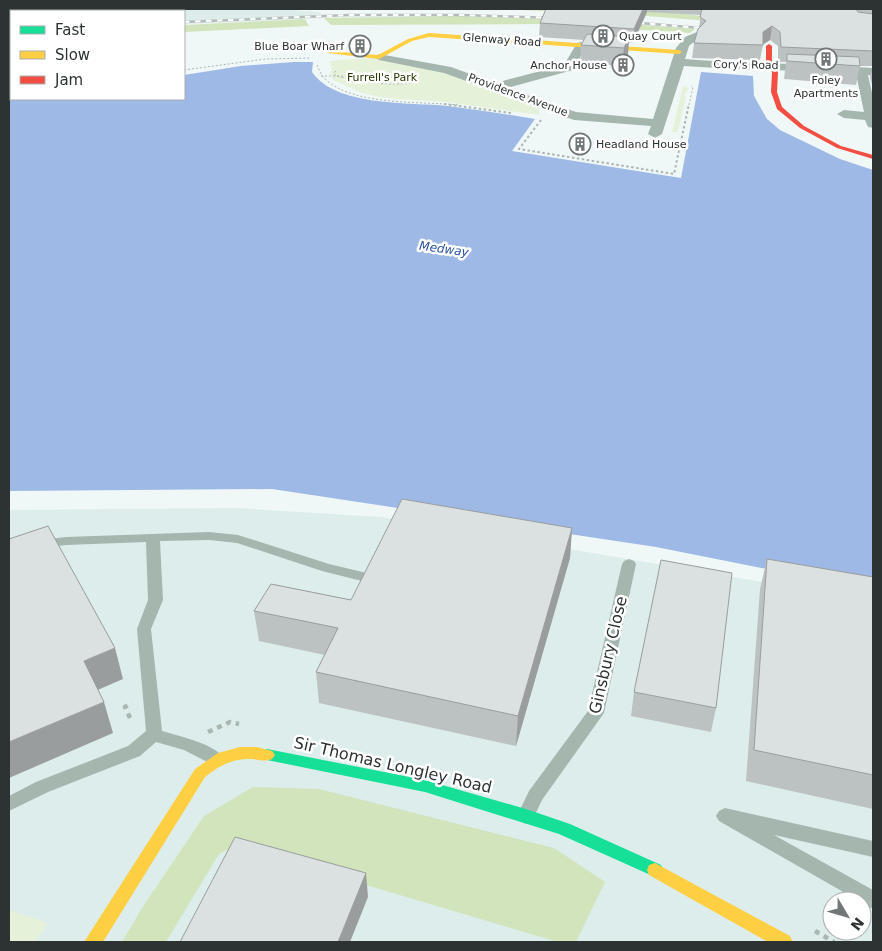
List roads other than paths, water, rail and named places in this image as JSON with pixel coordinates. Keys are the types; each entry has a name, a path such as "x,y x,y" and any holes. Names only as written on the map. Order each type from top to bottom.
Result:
{"street":[{"name":"Glenway Road","path":"379,57 410,40 429,35 581,45 679,57"},
{"path":"679,57 685,41 697,35"},
{"path":"495,87 569,67 581,45"},
{"path":"769,46 769,62 775,72 774,92 779,108 802,127 839,147 873,157"},
{"path":"330,53 379,57"},
{"name":"Providence Avenue","path":"379,57 438,68 574,116 656,129 679,57"},
{"name":"Cory's Road","path":"679,57 733,66 867,71"},
{"path":"844,114 873,120 867,71"},
{"name":"Sir Thomas Longley Road","path":"93,942 204,768 228,755 249,750 425,786 564,829 650,867 784,942"}],"lane":[{"path":"9,548 66,541 209,536 238,539 321,566 370,578"},
{"path":"9,804 42,787 134,751 153,735 155,729 144,629 145,621 156,600 153,537"},
{"name":"Ginsbury Close","path":"526,816 535,796 596,714 629,564"},
{"path":"153,735 189,745 217,760"},
{"path":"873,849 725,816 873,900"}],"water":[{"name":"Medway","path":"313,62 312,72 323,83 338,92 356,97 395,103 448,106 535,119 512,151 681,178 701,72 753,76 754,96 767,119 780,130 840,159 873,170 873,590 656,547 272,489 9,491 9,96 10,100 185,100 185,75 241,66"}],"railway":[{"path":"185,22 349,15 462,15 556,18"},
{"path":"628,22 713,29"}],"place":[{"name":"Quay Court","path":"603,36"},
{"name":"Blue Boar Wharf","path":"360,46"},
{"name":"Foley Apartments","path":"826,59"},
{"name":"Anchor House","path":"623,65"},
{"name":"Headland House","path":"580,144"}],"park label":[{"name":"Furrell's Park","path":"382,77"}]}
